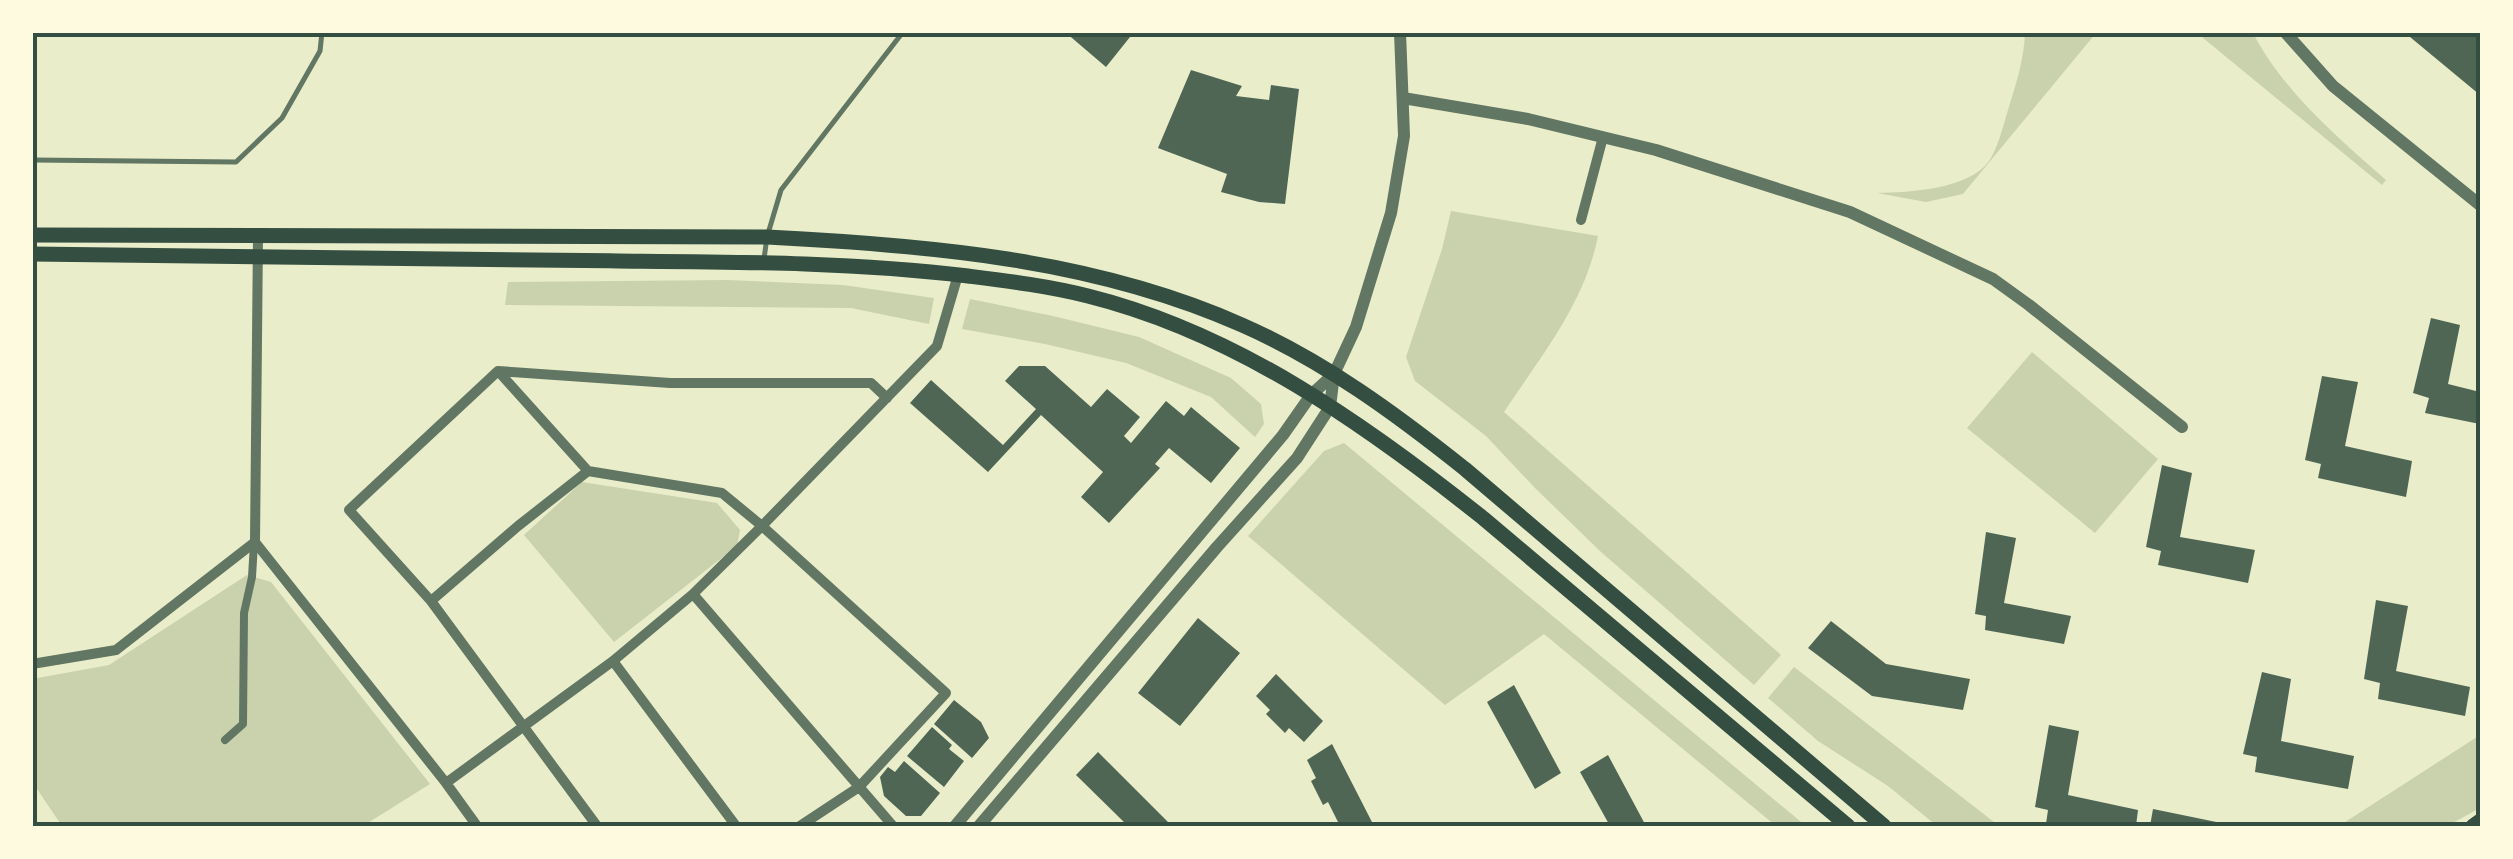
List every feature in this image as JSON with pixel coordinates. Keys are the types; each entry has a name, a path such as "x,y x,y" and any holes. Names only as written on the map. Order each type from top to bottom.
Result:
{"main road":[{"path":"32,235 766,237 909,246 1020,262 1090,276 1198,307 1265,336 1334,374 1404,421 1884,826"},
{"path":"32,254 764,262 958,275 1089,296 1212,341 1265,368 1311,394 1429,475 1848,826"},
{"path":"1801,756 1897,826"},
{"path":"2473,826 2480,821"}],"street":[{"path":"979,826 1296,458 1330,407 1334,374 1356,327 1391,213 1404,136 1400,32"},
{"path":"2285,32 2333,86 2480,204"},
{"path":"1403,98 1528,118 1656,150 1850,212 1993,279 2182,427"},
{"path":"1581,220 1602,137"},
{"path":"225,740 243,724 244,613 254,542 258,236"},
{"path":"446,783 612,661 692,594 762,526 937,346 958,275"},
{"path":"597,826 431,601 349,510 498,372 670,383 871,383 887,398"},
{"path":"498,372 588,471 722,494 946,694 859,787 800,826"},
{"path":"955,826 1272,448 1311,394 1334,374"},
{"path":"431,601 588,471"},
{"path":"32,664 116,650 254,542"},
{"path":"254,542 477,826"},
{"path":"692,594 894,826"},
{"path":"612,661 736,826"}],"lane":[{"path":"32,160 236,162 282,118 320,50 322,32"},
{"path":"764,262 766,237 781,190 904,32"}],"green space":[{"path":"2025,33 2096,33 1963,194 1926,202 1877,193 1953,184 1979,171 1989,161 2017,81"},
{"path":"2197,33 2253,33 2296,94 2386,180 2382,185"},
{"path":"1451,211 1598,236 1592,261 1572,306 1504,412 1781,655 1754,685 1601,552 1486,436 1415,381 1406,357"},
{"path":"727,280 843,285 934,298 929,324 851,308 505,305 508,282"},
{"path":"970,299 1139,337 1231,378 1261,404 1264,424 1255,437 1211,397 1126,363 962,329"},
{"path":"2032,352 2158,459 2095,533 1967,428"},
{"path":"1344,443 1806,826 1776,826 1544,634 1445,705 1248,536 1324,451"},
{"path":"582,482 717,503 740,530 737,546 614,642 524,535"},
{"path":"247,575 271,582 430,784 363,826 62,826 33,783 32,679 109,665"},
{"path":"1794,667 1999,826 1937,826 1888,786 1818,741 1768,698"},
{"path":"2480,735 2480,808 2447,826 2339,826"}],"building":[{"path":"1065,32 1134,32 1106,67"},
{"path":"2404,32 2480,32 2480,95"},
{"path":"1191,70 1242,86 1236,96 1269,100 1271,85 1299,89 1285,204 1221,192 1227,174 1158,148"},
{"path":"2431,318 2460,325 2448,384 2480,392 2480,424 2425,413 2429,398 2413,393"},
{"path":"1019,366 1045,366 1091,407 1107,389 1140,417 1124,436 1131,443 1166,401 1184,416 1191,407 1240,448 1211,483 1169,448 1155,464 1160,468 1109,523 1081,497 1103,472 1041,415 988,472 910,403 931,380 1003,445 1036,409 1005,381"},
{"path":"2322,376 2358,382 2345,446 2412,461 2406,497 2318,478 2321,464 2305,460"},
{"path":"2162,465 2192,473 2180,537 2255,550 2248,583 2158,565 2161,551 2146,547"},
{"path":"1986,532 2016,538 2004,603 2071,616 2064,644 1985,630 1986,616 1975,614"},
{"path":"2376,600 2408,606 2396,671 2470,687 2465,716 2378,699 2380,683 2364,679"},
{"path":"1198,618 1240,653 1180,726 1138,693"},
{"path":"1831,621 1886,664 1970,679 1963,710 1872,696 1808,648"},
{"path":"2262,672 2291,679 2281,741 2354,756 2348,789 2255,772 2257,757 2243,754"},
{"path":"1276,674 1323,721 1304,742 1289,728 1285,733 1266,714 1270,710 1256,696"},
{"path":"1514,685 1561,773 1535,789 1487,702"},
{"path":"954,700 981,722 989,738 972,758 934,724"},
{"path":"2049,725 2079,731 2068,795 2138,810 2136,826 2046,824 2048,810 2035,807"},
{"path":"932,727 964,761 944,787 907,756"},
{"path":"1332,744 1374,826 1340,826 1328,802 1323,805 1311,781 1316,778 1307,760"},
{"path":"1098,752 1168,826 1128,826 1076,775"},
{"path":"1608,755 1646,826 1610,826 1580,772"},
{"path":"904,761 940,793 921,816 906,816 884,796 880,777 888,767 895,772"},
{"path":"2153,809 2231,825 2231,826 2150,826"}]}
